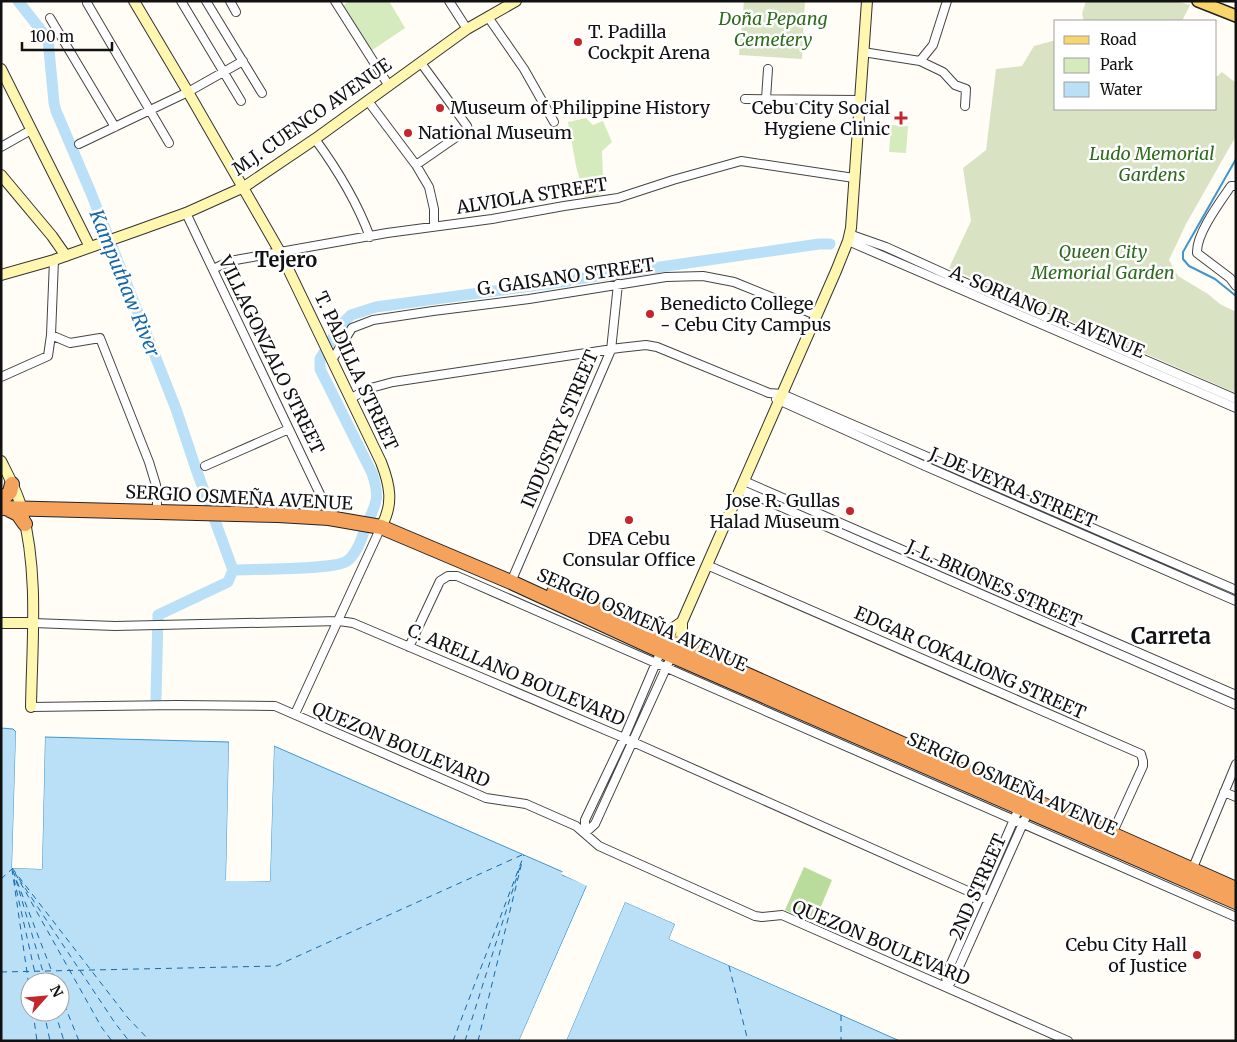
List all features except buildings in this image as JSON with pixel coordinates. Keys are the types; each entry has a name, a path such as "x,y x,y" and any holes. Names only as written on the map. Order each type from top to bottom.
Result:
{"highway":[{"path":"12,484 3,504 18,514 25,512"},
{"name":"SERGIO OSMEÑA AVENUE","path":"3,504 25,512 206,509"},
{"name":"SERGIO OSMEÑA AVENUE","path":"25,512 157,504 374,522"},
{"name":"SERGIO OSMEÑA AVENUE","path":"222,510 328,511 374,522 513,578 669,647 1112,834 1187,881 1236,889"},
{"name":"SERGIO OSMEÑA AVENUE","path":"669,647 1021,815 1236,902"}],"main road":[{"name":"T. PADILLA STREET","path":"134,1 244,187 280,252 381,462 388,482 390,500 374,522"},
{"name":"M.J. CUENCO AVENUE","path":"1,275 66,256 186,213 244,187 316,139 467,29 516,1"},
{"path":"669,647 682,632 682,622 836,271 848,237 867,1"},
{"path":"1198,1 1236,16"},
{"path":"1,69 90,247"},
{"path":"1,175 52,236 66,256"},
{"path":"1,461 25,512 32,571 31,707"},
{"name":"C. ARELLANO BOULEVARD","path":"1,623 33,623"}],"street":[{"path":"181,1 241,101"},
{"path":"206,1 262,93"},
{"path":"230,1 236,12"},
{"path":"335,1 389,86"},
{"path":"449,1 467,29"},
{"path":"920,61 933,46 947,1"},
{"path":"87,3 169,143"},
{"path":"488,17 524,69 554,122"},
{"path":"50,18 115,127"},
{"path":"863,52 920,61 943,72 955,85 966,89 965,106"},
{"path":"79,144 188,92 242,61"},
{"path":"416,166 468,129 421,63"},
{"path":"766,99 768,69"},
{"path":"745,99 859,100"},
{"path":"368,101 416,166 432,195 434,226"},
{"path":"1,147 32,130"},
{"path":"316,139 340,176 365,223 370,237"},
{"name":"ALVIOLA STREET","path":"213,269 236,260 280,252 618,198 741,161 854,178"},
{"path":"1236,186 1231,186 1209,218 1197,248 1197,253 1230,278 1236,286"},
{"name":"VILLAGONZALO STREET","path":"186,213 328,511"},
{"name":"A. SORIANO JR. AVENUE","path":"848,237 886,247 1236,399"},
{"name":"A. SORIANO JR. AVENUE","path":"848,237 1236,408"},
{"path":"1,377 48,356 51,335 54,260"},
{"name":"G. GAISANO STREET","path":"330,357 352,328 374,320 433,310 529,299 666,277 703,276 734,282 816,315"},
{"name":"INDUSTRY STREET","path":"513,578 611,350 618,284"},
{"path":"51,335 70,343 100,338 149,462 156,485 157,504"},
{"path":"350,398 367,389 393,382 642,345 657,347 770,392 780,398"},
{"name":"J. DE VEYRA STREET","path":"780,398 929,458 1236,590"},
{"name":"J. DE VEYRA STREET","path":"780,398 925,466 1236,601"},
{"path":"205,466 289,429"},
{"path":"925,466 929,458"},
{"name":"J. L. BRIONES STREET","path":"742,485 868,534 1236,695"},
{"name":"J. L. BRIONES STREET","path":"742,485 864,543 1236,706"},
{"path":"295,714 339,621 374,522"},
{"path":"864,543 868,534"},
{"name":"EDGAR COKALIONG STREET","path":"707,565 1141,754 1143,766 1112,834"},
{"path":"942,577 946,568"},
{"path":"409,647 440,581 452,576 534,609 666,669 1021,815"},
{"name":"C. ARELLANO BOULEVARD","path":"33,623 115,626 339,621 353,623 624,738 988,900"},
{"path":"585,833 585,820 624,738 655,664 669,647"},
{"path":"585,833 595,824 666,669 669,647"},
{"path":"1142,665 1146,656"},
{"name":"QUEZON BOULEVARD","path":"31,707 270,706 295,714 486,798 526,804 576,826 599,846 755,916 782,916 1068,1041"},
{"path":"1236,764 1187,881 1236,917"},
{"path":"1225,789 1236,790"},
{"path":"1225,789 1236,797"},
{"name":"2ND STREET","path":"947,987 946,975 979,896 1021,815"},
{"name":"2ND STREET","path":"947,987 954,978 988,900 1021,815"}],"green space":[{"path":"349,1 389,1 405,28 371,51 343,6"},
{"name":"Doña Pepang Cemetery","path":"744,1 805,1 802,59 739,55"},
{"path":"1086,1 1176,1 1190,5 1182,20 1084,20 1082,14"},
{"path":"1054,41 1054,110 1217,110 1217,76 1222,72 1236,83 1236,136 1186,224 1169,260 1178,276 1208,294 1220,304 1236,312 1236,393 949,268 971,221 963,168 986,150 996,69 1022,66 1034,46"},
{"path":"586,118 593,125 603,121 612,142 602,151 603,177 598,178 599,197 585,199 576,166 568,122"},
{"path":"891,125 908,126 906,153 889,152"},
{"path":"804,867 832,880 814,923 785,910"}],"water":[{"path":"1,728 13,729 16,732 12,868 42,869 45,737 229,742 226,880 270,881 274,746 563,872 562,875 587,885 519,1041 1,1041"},
{"path":"625,902 675,924 669,939 900,1041 566,1041"}],"pier":[{"path":"16,732 18,733 15,866 39,866 42,737 45,735 42,869 12,868"},
{"path":"229,742 232,742 228,878 268,879 272,746 274,746 270,881 226,881"},
{"path":"564,869 565,873 588,883 589,886 522,1041 519,1041 587,886 561,874"},
{"path":"625,900 677,922 672,938 901,1038 902,1041 669,939 675,924 625,902 566,1041 564,1041"}],"waterway":[{"name":"Kamputhaw River","path":"18,1 48,39 56,111 91,193 176,409 233,570"},
{"path":"1236,159 1183,252 1183,259 1189,266 1215,279 1236,296"},
{"path":"577,279 819,244 830,244"},
{"path":"233,570 311,568 339,564 351,558 359,544 375,505 376,488 372,473 320,369 320,359 340,326 351,315 376,307 568,281"},
{"path":"156,698 158,615 228,582 233,570"}],"ferry route":[{"path":"1,972 276,966 524,854"},
{"path":"453,1041 524,855"},
{"path":"478,1041 522,862"},
{"path":"465,1041 520,867"},
{"path":"12,868 128,1018 150,1041"},
{"path":"12,869 27,972"},
{"path":"1,879 12,869"},
{"path":"13,871 52,972"},
{"path":"15,873 102,1028 112,1041"},
{"path":"14,879 35,972"},
{"path":"19,879 129,1041"},
{"path":"16,880 43,972"},
{"path":"729,966 748,1041"},
{"path":"841,1015 841,1041"},
{"path":"70,1019 79,1041"},
{"path":"34,1022 37,1041"},
{"path":"46,1022 50,1041"},
{"path":"58,1022 64,1041"}],"place":[{"name":"T. Padilla Cockpit Arena","path":"578,42"},
{"name":"Museum of Philippine History","path":"440,108"},
{"name":"Cebu City Social Hygiene Clinic","path":"901,118"},
{"name":"National Museum","path":"408,133"},
{"name":"Benedicto College - Cebu City Campus","path":"650,314"},
{"name":"Jose R. Gullas Halad Museum","path":"850,511"},
{"name":"DFA Cebu Consular Office","path":"629,520"},
{"name":"Cebu City Hall of Justice","path":"1197,955"}],"district":[{"name":"Tejero","path":"286,260"},
{"name":"Carreta","path":"1171,636"}],"park label":[{"name":"Ludo Memorial Gardens","path":"1152,164"},
{"name":"Queen City Memorial Garden","path":"1103,262"}]}
